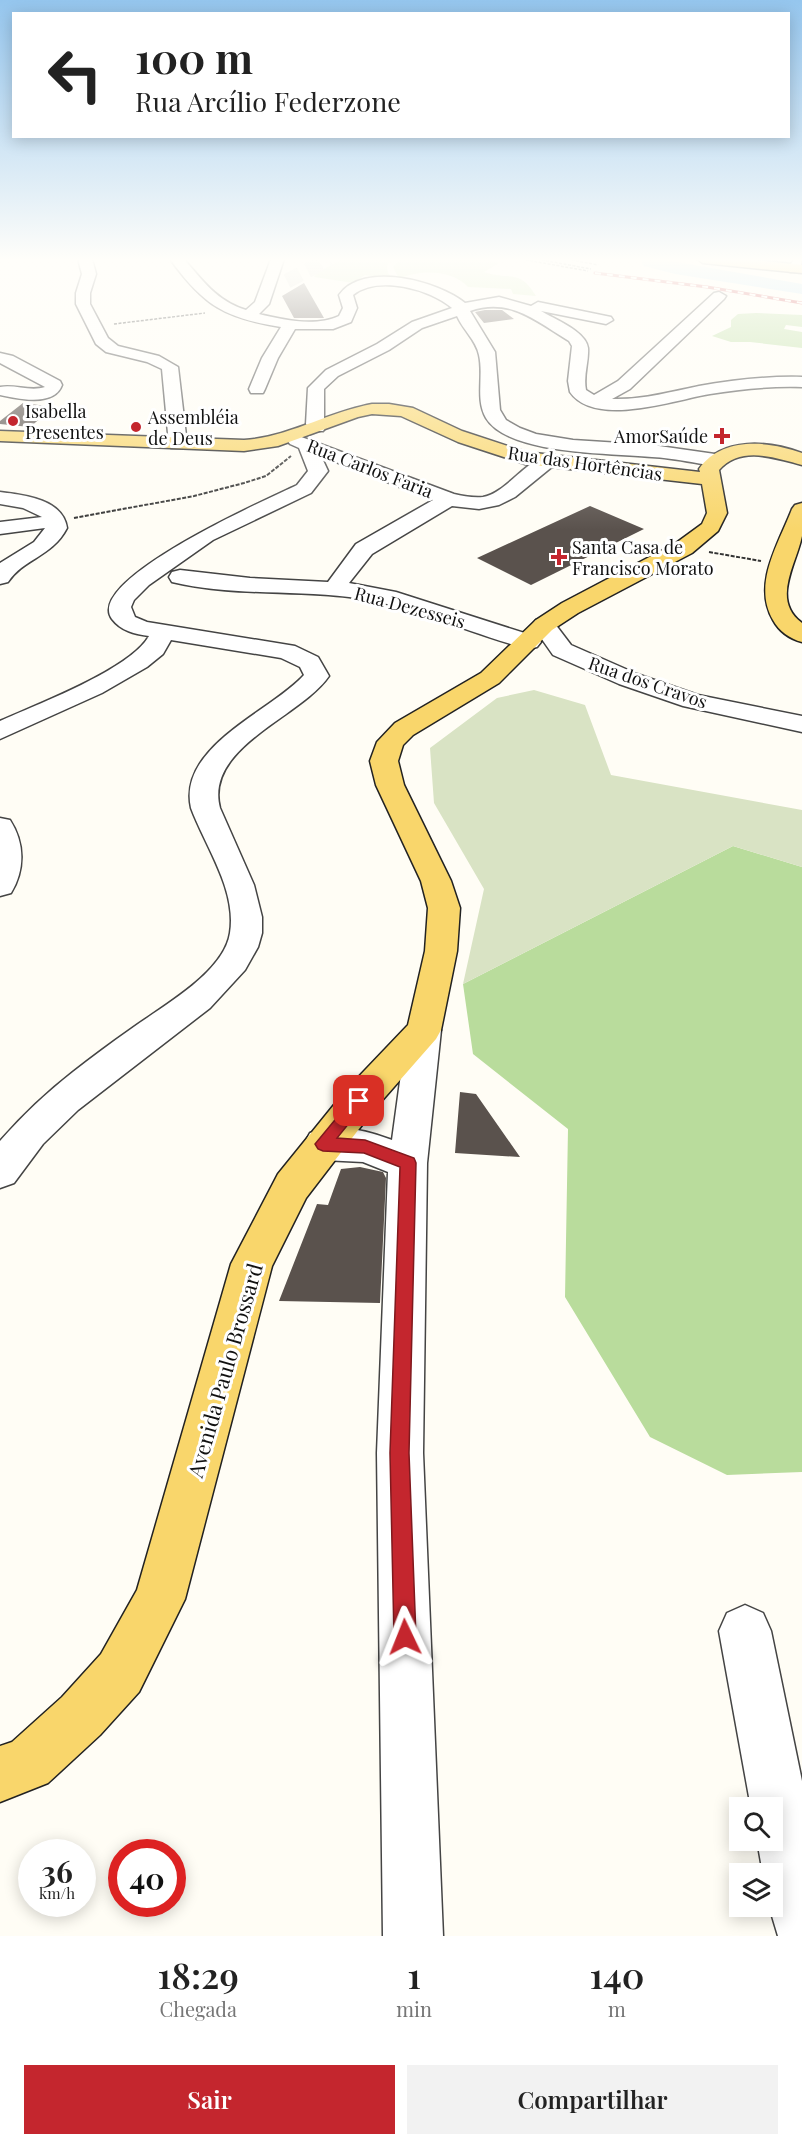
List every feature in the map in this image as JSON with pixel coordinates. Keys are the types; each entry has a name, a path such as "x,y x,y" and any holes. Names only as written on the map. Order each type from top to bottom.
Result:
{"main road":[{"name":"Rua das Hortências","path":"0,436 226,447 256,445 305,436 369,410 396,410 411,413 498,452 546,462 713,470"},
{"path":"537,633 566,610 684,548 711,527 717,513 713,470 735,452 753,450 778,452 802,459"},
{"path":"802,509 780,564 775,593 777,607 783,620 802,635"},
{"name":"Avenida Paulo Brossard","path":"0,1774 29,1764 81,1716 120,1673 160,1599 252,1264 292,1186 323,1144 424,1030 441,951 444,908 436,880 390,785 384,761 390,742 404,729 490,678 537,633"}],"street":[{"path":"113,349 153,359 170,368 178,444"},
{"path":"257,389 274,349"},
{"path":"0,1171 12,1153 47,1115 190,1004 222,975 242,948 248,924 242,897 204,800 206,783 222,754 249,726 308,688 317,676 315,667 304,657 286,651 198,635 163,632 135,625 121,615 120,607 124,598 160,574 206,536 304,489 318,471 305,436 315,424 316,388 332,373 378,349"},
{"path":"486,349 488,355 489,400 501,424 526,435 563,445 669,452 713,470"},
{"path":"580,349 576,381 578,392 594,402 644,402 764,382 802,382"},
{"path":"594,402 624,386 663,349"},
{"path":"0,358 7,359 54,385 52,390 44,394 29,395 6,391"},
{"path":"708,390 781,366"},
{"name":"Rua Carlos Faria","path":"305,436 449,499 481,504 500,499 546,462"},
{"path":"0,498 34,505 46,510 55,521 56,529 50,540 4,570 0,577"},
{"path":"334,590 364,549 449,499"},
{"path":"0,528 55,521"},
{"name":"Rua Dezesseis","path":"160,574 250,585 350,590 537,633"},
{"path":"0,731 93,688 138,662 154,649 163,632"},
{"name":"Rua dos Cravos","path":"537,633 562,650 628,679 692,701 802,724"},
{"path":"0,826 7,843 7,870 0,886"},
{"path":"413,1936 400,1453 408,1163 424,1030"},
{"path":"323,1144 365,1146 408,1163"},
{"path":"745,1631 802,1923"}],"path":[{"path":"55,521 194,496 266,476 305,436"},
{"path":"684,548 780,564"}],"green space":[{"path":"534,690 585,705 611,775 802,810 802,867 733,846 463,984 484,889 434,803 430,748 497,698"},
{"path":"733,846 802,867 802,1472 727,1475 650,1437 565,1297 568,1129 473,1054 463,984"}],"building":[{"path":"23,403 54,407 30,427 0,424 0,421"},
{"path":"590,506 644,529 531,585 477,558"},
{"path":"460,1092 476,1094 520,1157 455,1153"},
{"path":"360,1167 383,1172 386,1178 380,1303 279,1301 317,1204 328,1205 341,1169"}],"place":[{"name":"Isabella Presentes","path":"13,421"},
{"name":"Assembléia de Deus","path":"136,427"},
{"name":"AmorSaúde","path":"722,436"},
{"name":"Santa Casa de Francisco Morato","path":"559,557"}],"route":[{"path":"359,1101 323,1144 365,1146 408,1163 400,1453 405,1637"}]}
